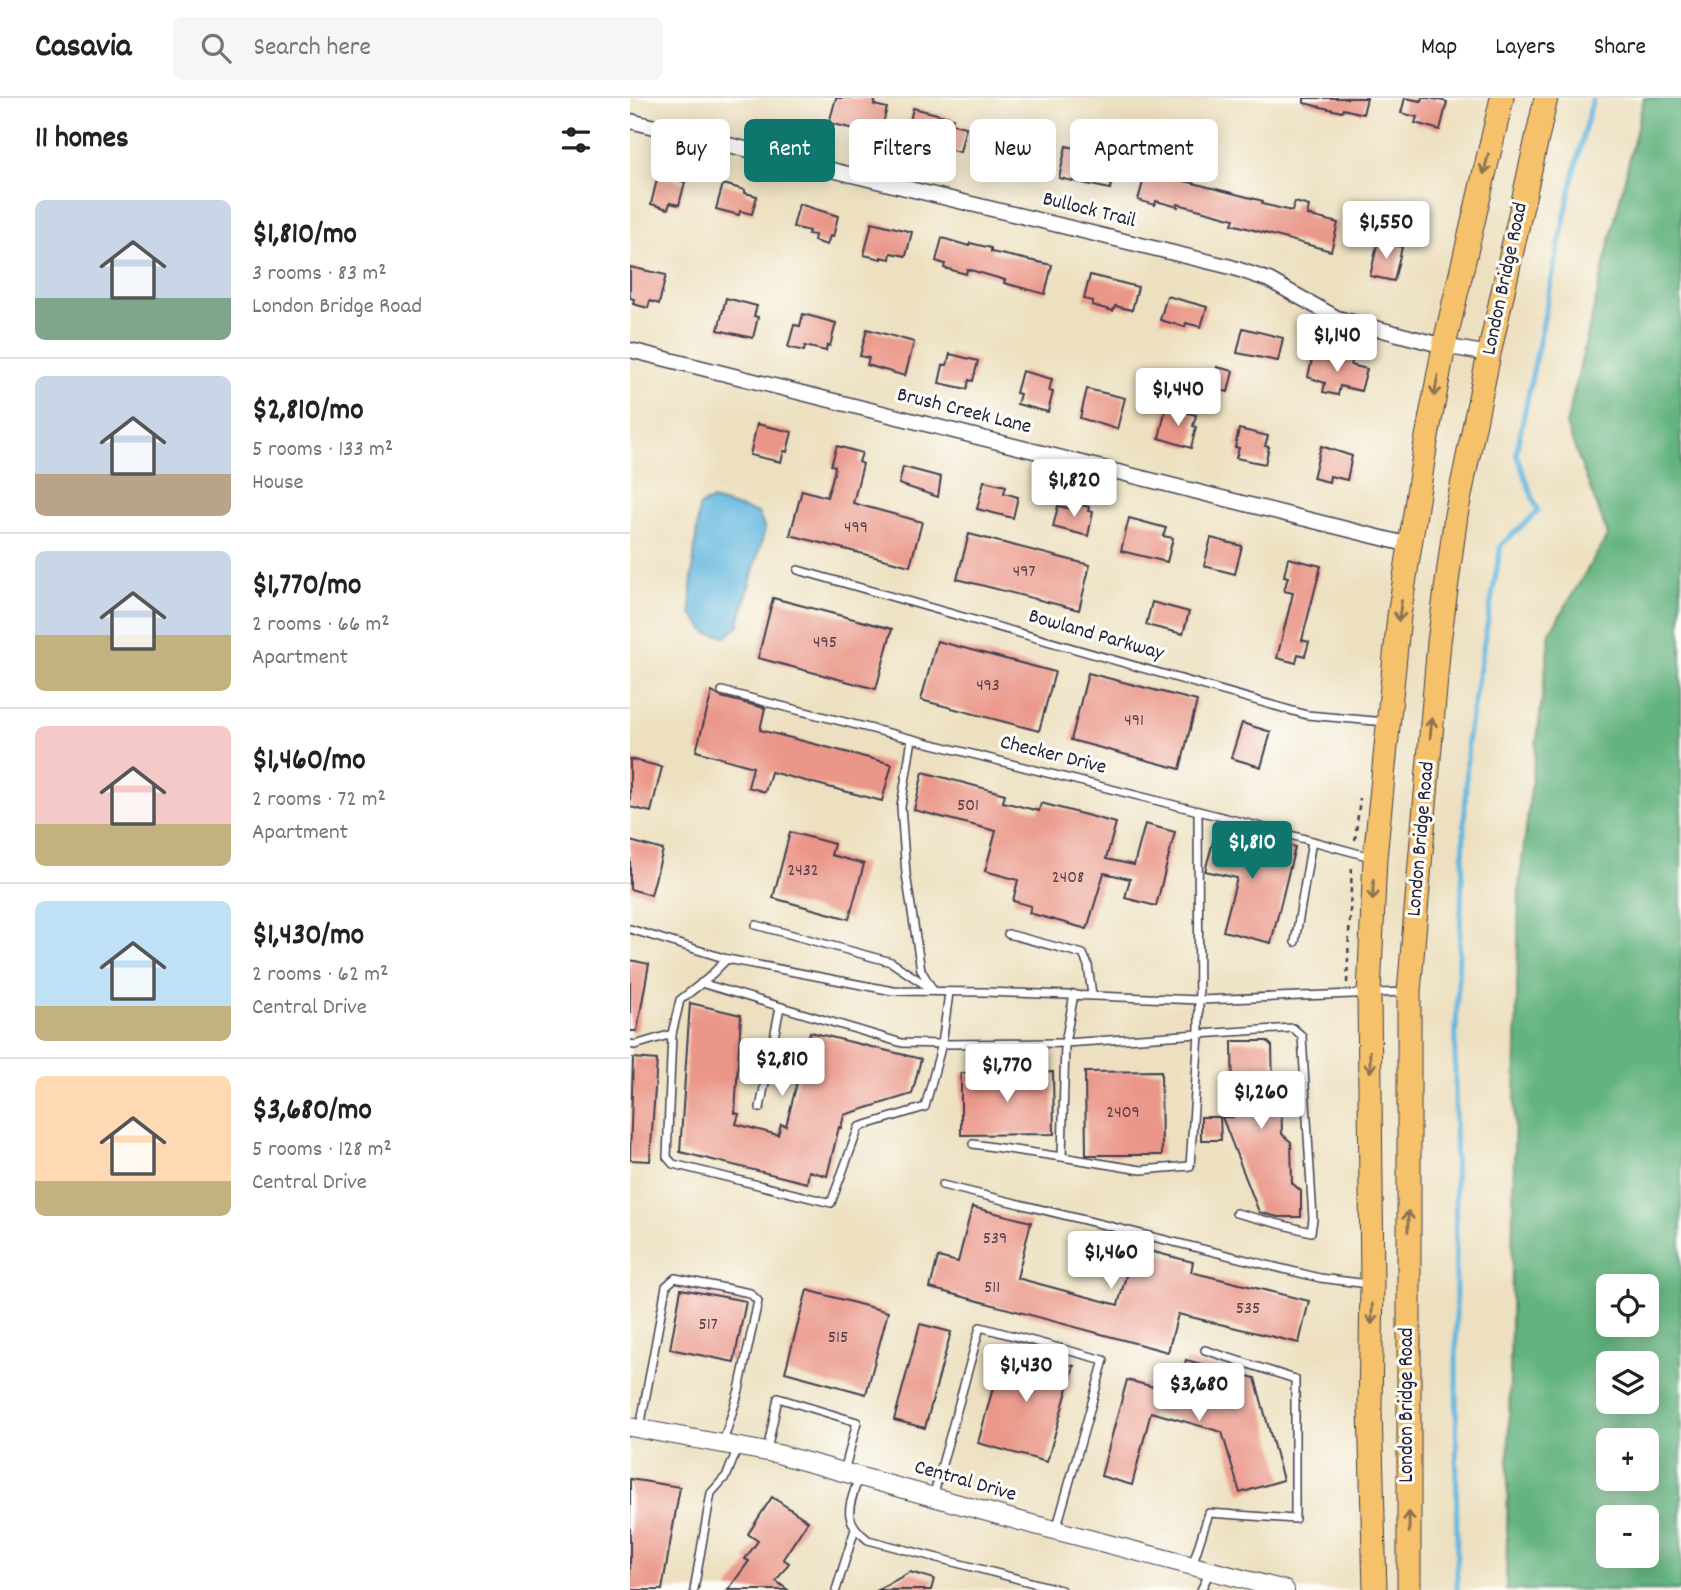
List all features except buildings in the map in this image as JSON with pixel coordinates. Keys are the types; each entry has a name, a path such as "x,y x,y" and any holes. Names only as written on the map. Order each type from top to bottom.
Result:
{"main road":[{"name":"London Bridge Road","path":"1375,1590 1370,1408 1372,1284 1369,994 1375,858 1387,722 1410,545 1444,346 1502,98"},
{"name":"London Bridge Road","path":"1409,1590 1409,992 1439,642 1456,515 1546,98"}],"street":[{"name":"Bullock Trail","path":"630,121 1231,267 1269,280 1337,317 1444,346 1489,354"},
{"name":"Brush Creek Lane","path":"630,350 1410,545"},
{"name":"Central Drive","path":"635,1428 767,1452 1265,1588 1285,1590"}],"lane":[{"name":"Bowland Parkway","path":"798,570 1307,715 1387,722"},
{"name":"Checker Drive","path":"722,691 1375,858"},
{"path":"912,739 901,807 906,874 921,970 933,990"},
{"path":"972,1144 1141,1170 1190,1166 1200,1000 1198,811"},
{"path":"1295,942 1312,841"},
{"path":"757,925 891,962 933,990"},
{"path":"630,929 727,959 893,991 1074,994 1200,1000 1409,992"},
{"path":"1008,934 1083,954 1088,965 1092,995"},
{"path":"727,959 680,1000 672,1034 667,1157 673,1164 831,1203 859,1127 925,1107 943,1044 949,993"},
{"path":"701,983 902,1043 1065,1043 1293,1028 1302,1036 1313,1219 1311,1232 1236,1213"},
{"path":"1062,1157 1065,1043 1074,994"},
{"path":"760,1108 780,1007"},
{"path":"630,1044 635,1045 672,1034"},
{"path":"942,1185 1320,1278 1372,1284"},
{"path":"635,1428 666,1286 675,1278 750,1293 758,1301 738,1390 727,1475 711,1493 694,1590"},
{"path":"933,1497 980,1327 1104,1360 1056,1531"},
{"path":"1201,1590 1201,1569 1209,1513 1295,1519 1295,1379 1205,1350"},
{"path":"767,1452 778,1398 857,1422 849,1512 855,1530 868,1540 1061,1590"},
{"path":"836,1590 855,1530"}],"green space":[{"path":"1644,98 1681,98 1681,1590 1506,1590 1519,887 1550,632 1608,535 1566,425"}],"water":[{"path":"712,500 758,513 765,529 738,626 727,636 707,633 691,613 699,508"}],"waterway":[{"path":"1457,1590 1455,1054 1468,735 1501,545 1538,511 1516,454 1573,177 1593,98"}]}
